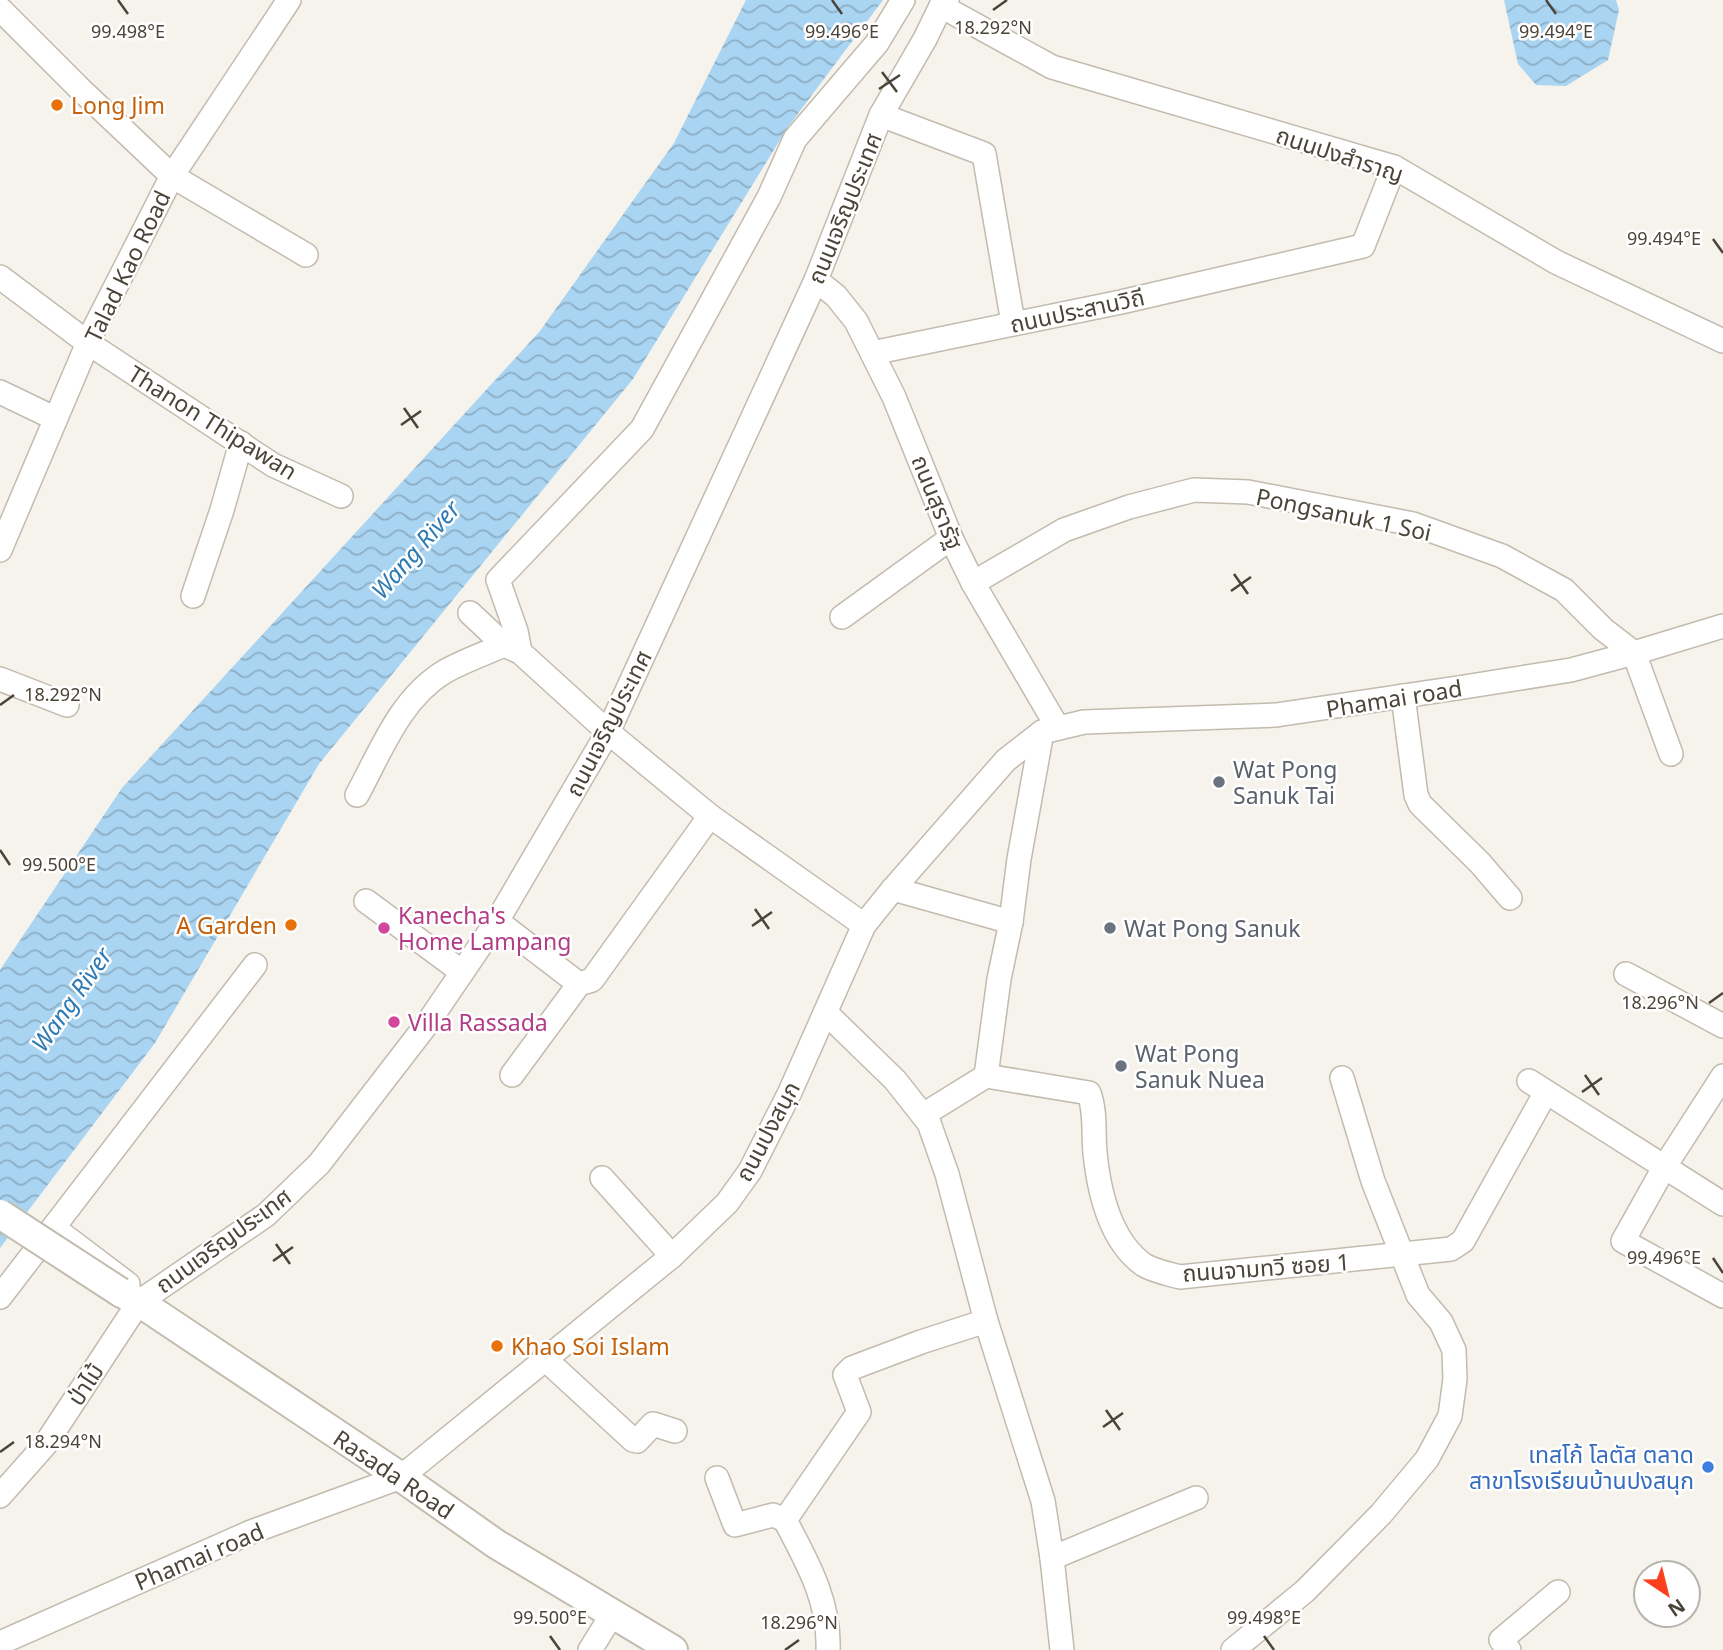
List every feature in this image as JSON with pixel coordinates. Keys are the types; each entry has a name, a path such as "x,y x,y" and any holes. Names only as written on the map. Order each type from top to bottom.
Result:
{"street":[{"name":"Talad Kao Road","path":"0,550 88,343 172,176 289,0"},
{"path":"512,648 516,631 498,580 642,429 769,197 795,139 877,43 903,0"},
{"name":"ถนนเจริญประเทศ","path":"129,1297 155,1289 266,1215 296,1188 319,1164 428,1024 497,921 608,733 816,280 881,116 944,3"},
{"name":"ถนนปงสำราญ","path":"944,3 1052,66 1394,167 1556,262 1723,341"},
{"path":"0,9 172,176 306,255"},
{"path":"881,116 984,154 1013,323"},
{"name":"ถนนประสานวิถี","path":"872,353 1121,302 1363,246 1394,167"},
{"name":"Thanon Thipawan","path":"0,277 88,343 274,465 341,496"},
{"name":"ถนนสุรารัฐ","path":"816,280 836,296 856,321 905,423 972,583 1050,730"},
{"path":"0,392 54,418"},
{"path":"193,596 241,443"},
{"name":"Pongsanuk 1 Soi","path":"972,583 1064,530 1129,507 1194,490 1248,492 1413,524 1502,556 1564,590 1603,629 1634,653"},
{"path":"842,617 951,538"},
{"path":"470,613 608,733 709,816 864,925"},
{"name":"Phamai road","path":"1050,730 1084,722 1276,715 1403,696 1571,670 1723,626"},
{"path":"357,795 402,712 421,690 443,673 512,648"},
{"path":"1634,653 1671,754"},
{"path":"0,679 67,705"},
{"path":"1403,696 1416,795 1426,810 1480,863 1510,898"},
{"path":"923,1115 986,1076 1019,859 1050,730"},
{"name":"ถนนปงสนุก","path":"401,1477 672,1256 727,1203 750,1171 826,1013 864,925 1006,760 1050,730"},
{"path":"512,1075 579,984 592,980 709,816"},
{"path":"893,889 1011,922"},
{"path":"366,901 462,972"},
{"path":"497,921 579,984"},
{"path":"0,1297 255,965"},
{"path":"1626,974 1723,1026"},
{"path":"826,1013 895,1080 929,1123 947,1174 986,1321 1043,1501 1062,1650"},
{"name":"ถนนจามทวี ซอย 1","path":"986,1076 1089,1093 1093,1104 1095,1154 1106,1209 1124,1246 1145,1265 1180,1277 1451,1249 1463,1241 1537,1086 1665,1166"},
{"path":"1723,1076 1665,1166 1623,1241 1723,1296"},
{"path":"1233,1650 1305,1591 1381,1514 1427,1459 1450,1416 1455,1379 1454,1350 1441,1322 1418,1294 1402,1256 1373,1181 1342,1078"},
{"path":"1665,1166 1723,1204"},
{"path":"603,1178 672,1256"},
{"name":"Rasada Road","path":"0,1214 401,1477 496,1544 673,1650"},
{"path":"54,1228 127,1282 129,1297"},
{"name":"ป่าไม้","path":"0,1496 45,1445 129,1297"},
{"path":"785,1520 859,1412 845,1376 852,1368 986,1321"},
{"path":"544,1359 633,1440 637,1441 653,1424 675,1431"},
{"name":"Phamai road","path":"0,1643 251,1532 401,1477"},
{"path":"717,1478 735,1525 773,1515 785,1520 814,1574 828,1631 828,1650"},
{"path":"1052,1558 1196,1497"},
{"path":"1509,1650 1502,1640 1558,1592"},
{"path":"590,1650 613,1613"}],"water":[{"name":"Wang River","path":"746,0 883,0 788,127 633,379 319,764 155,1043 0,1248 0,970 122,788 540,331 674,143"},
{"path":"1504,0 1616,0 1619,10 1608,60 1566,86 1536,85 1518,64"}],"place":[{"name":"Long Jim","path":"57,105"},
{"name":"Wat Pong Sanuk Tai","path":"1219,782"},
{"name":"A Garden","path":"291,925"},
{"name":"Kanecha's Home Lampang","path":"384,928"},
{"name":"Wat Pong Sanuk","path":"1110,928"},
{"name":"Villa Rassada","path":"394,1022"},
{"name":"Wat Pong Sanuk Nuea","path":"1121,1066"},
{"name":"Khao Soi Islam","path":"497,1346"},
{"name":"เทสโก้ โลตัส ตลาด สาขาโรงเรียนบ้านปงสนุก","path":"1708,1467"}]}
